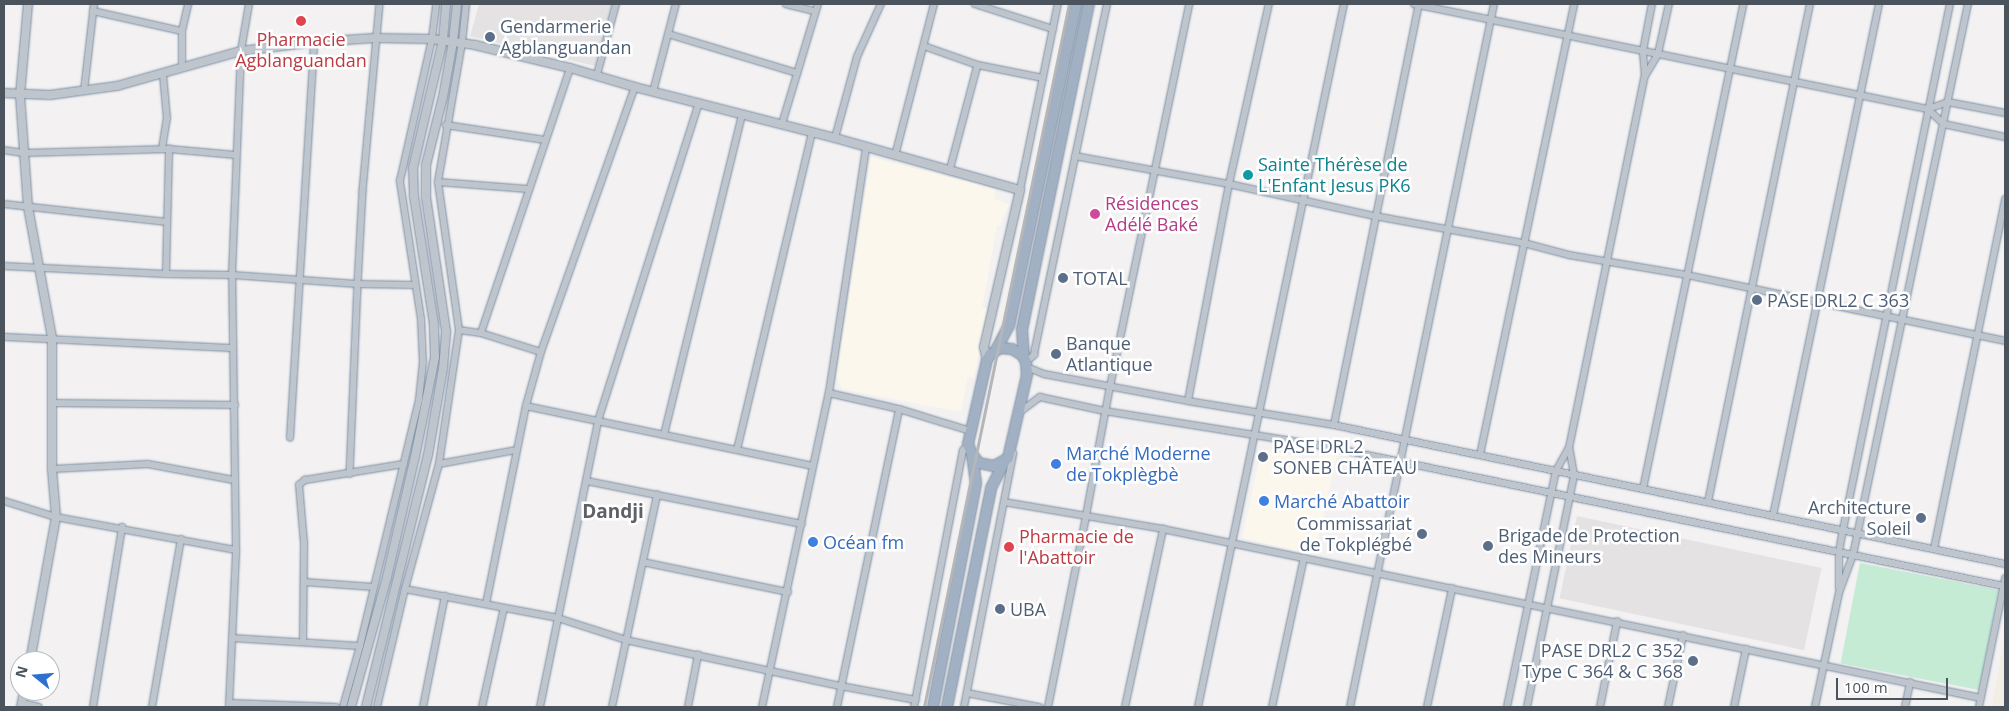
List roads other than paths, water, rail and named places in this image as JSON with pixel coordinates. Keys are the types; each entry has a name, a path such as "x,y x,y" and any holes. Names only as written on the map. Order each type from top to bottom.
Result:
{"highway":[{"path":"932,707 976,483 970,449 971,432 986,360 996,350 1009,326 1076,4"},
{"path":"947,707 991,488 1004,462 1008,458 1020,412 1026,362 1022,330 1089,4"},
{"path":"996,350 1012,349 1026,362"},
{"path":"970,449 979,462 985,465 994,466 1004,462"}],"street":[{"path":"28,4 20,95 23,153 28,207 52,338 54,403 52,469 56,517 32,651"},
{"path":"84,92 94,4"},
{"path":"182,68 182,31 188,4"},
{"path":"249,4 241,51 232,275 236,550 230,705 336,707"},
{"path":"350,474 363,192 375,38 380,4"},
{"path":"343,707 360,646 419,400 423,363 421,319 400,181 432,39 436,4"},
{"path":"351,707 389,568 416,457 435,356 434,324 414,196 413,168 443,40 446,4"},
{"path":"366,707 428,455 443,368 446,331 426,197 426,165 443,97 453,42 457,4"},
{"path":"377,707 404,589 439,464 459,330 438,182 446,125 462,43 466,4"},
{"path":"598,75 616,4"},
{"path":"653,92 676,4"},
{"path":"786,4 816,11"},
{"path":"782,124 818,4"},
{"path":"836,138 857,57 881,4"},
{"path":"895,156 934,4"},
{"path":"975,4 1053,29"},
{"path":"986,360 984,347 1020,190 1058,4"},
{"path":"1107,4 1034,355 1026,362 1035,371 1188,402 1334,425 2005,564"},
{"path":"1048,707 1110,386 1189,4"},
{"path":"1188,402 1229,184 1269,4"},
{"path":"1198,707 1344,4"},
{"path":"1334,425 1417,4 1928,109 1948,102 2005,113"},
{"path":"1350,707 1494,4"},
{"path":"1480,455 1574,4"},
{"path":"1507,707 1556,471 1569,448 1645,76 1643,50 1652,4"},
{"path":"1645,76 1658,54 1669,4"},
{"path":"1643,489 1742,4"},
{"path":"1708,502 1810,4"},
{"path":"1773,516 1879,4"},
{"path":"1839,594 1839,552 1843,530 1950,4"},
{"path":"1816,707 1839,594 1854,555 1901,320 1968,4"},
{"path":"93,11 182,31"},
{"path":"668,34 797,73"},
{"path":"4,93 50,95 84,92 163,74 241,51 314,42 375,38 443,40 598,75 653,92 836,138 1020,190"},
{"path":"290,438 314,42"},
{"path":"924,46 978,64 1043,78"},
{"path":"950,171 978,64"},
{"path":"481,334 570,68"},
{"path":"163,74 167,118 166,274"},
{"path":"486,604 526,406 541,352 635,87"},
{"path":"540,707 598,421 699,103"},
{"path":"1928,109 1944,124 2005,137"},
{"path":"664,435 742,114"},
{"path":"446,125 545,140"},
{"path":"737,450 812,132"},
{"path":"762,707 829,393 866,148"},
{"path":"4,150 23,153 166,149 236,155"},
{"path":"1075,156 1229,184 1375,216 1524,243 1569,255 1687,275 2005,341"},
{"path":"438,182 528,189"},
{"path":"1934,549 2005,199"},
{"path":"4,204 167,222"},
{"path":"4,266 166,274 232,275 358,284 415,285"},
{"path":"459,330 481,334 541,352"},
{"path":"4,336 233,348"},
{"path":"829,393 899,409 971,432"},
{"path":"1020,412 1040,397 1105,411 1400,462 2004,586"},
{"path":"54,403 235,405"},
{"path":"526,406 813,466"},
{"path":"837,707 899,409"},
{"path":"964,707 1011,470 1012,447"},
{"path":"1527,707 1574,475 1569,448"},
{"path":"914,707 963,451 970,449"},
{"path":"439,464 517,450"},
{"path":"52,469 148,464 234,480"},
{"path":"303,642 304,582 299,485 305,480 404,464"},
{"path":"587,481 802,524"},
{"path":"612,707 657,495"},
{"path":"4,501 56,517 122,527 236,550"},
{"path":"1004,502 1233,543 1981,698"},
{"path":"93,707 122,527"},
{"path":"1125,707 1162,529"},
{"path":"152,707 180,539"},
{"path":"1272,707 1304,558"},
{"path":"643,562 788,592"},
{"path":"1979,707 2005,579"},
{"path":"304,582 374,587"},
{"path":"1427,707 1452,588"},
{"path":"404,589 558,618 626,640 916,700"},
{"path":"423,707 445,596"},
{"path":"482,707 504,608"},
{"path":"1600,707 1617,622"},
{"path":"1668,707 1683,636"},
{"path":"232,638 360,646"},
{"path":"1734,707 1746,649"},
{"path":"688,707 698,655"},
{"path":"1905,707 1910,683"},
{"path":"967,692 1040,707"},
{"path":"22,705 39,707"}],"railway":[{"path":"924,707 1069,4"}],"place":[{"name":"Pharmacie Agblanguandan","path":"301,21"},
{"name":"Gendarmerie Agblanguandan","path":"490,37"},
{"name":"Sainte Thérèse de L'Enfant Jesus PK6","path":"1248,175"},
{"name":"Résidences Adélé Baké","path":"1095,214"},
{"name":"TOTAL","path":"1063,278"},
{"name":"PASE DRL2 C 363","path":"1757,300"},
{"name":"Banque Atlantique","path":"1056,354"},
{"name":"PASE DRL2 SONEB CHÂTEAU","path":"1263,457"},
{"name":"Marché Moderne de Tokplègbè","path":"1056,464"},
{"name":"Marché Abattoir","path":"1264,501"},
{"name":"Architecture Soleil","path":"1921,518"},
{"name":"Commissariat de Tokplégbé","path":"1422,534"},
{"name":"Océan fm","path":"813,542"},
{"name":"Brigade de Protection des Mineurs","path":"1488,546"},
{"name":"Pharmacie de l'Abattoir","path":"1009,547"},
{"name":"UBA","path":"1000,609"},
{"name":"PASE DRL2 C 352 Type C 364 & C 368","path":"1693,661"}],"district":[{"name":"Dandji","path":"613,512"}]}
